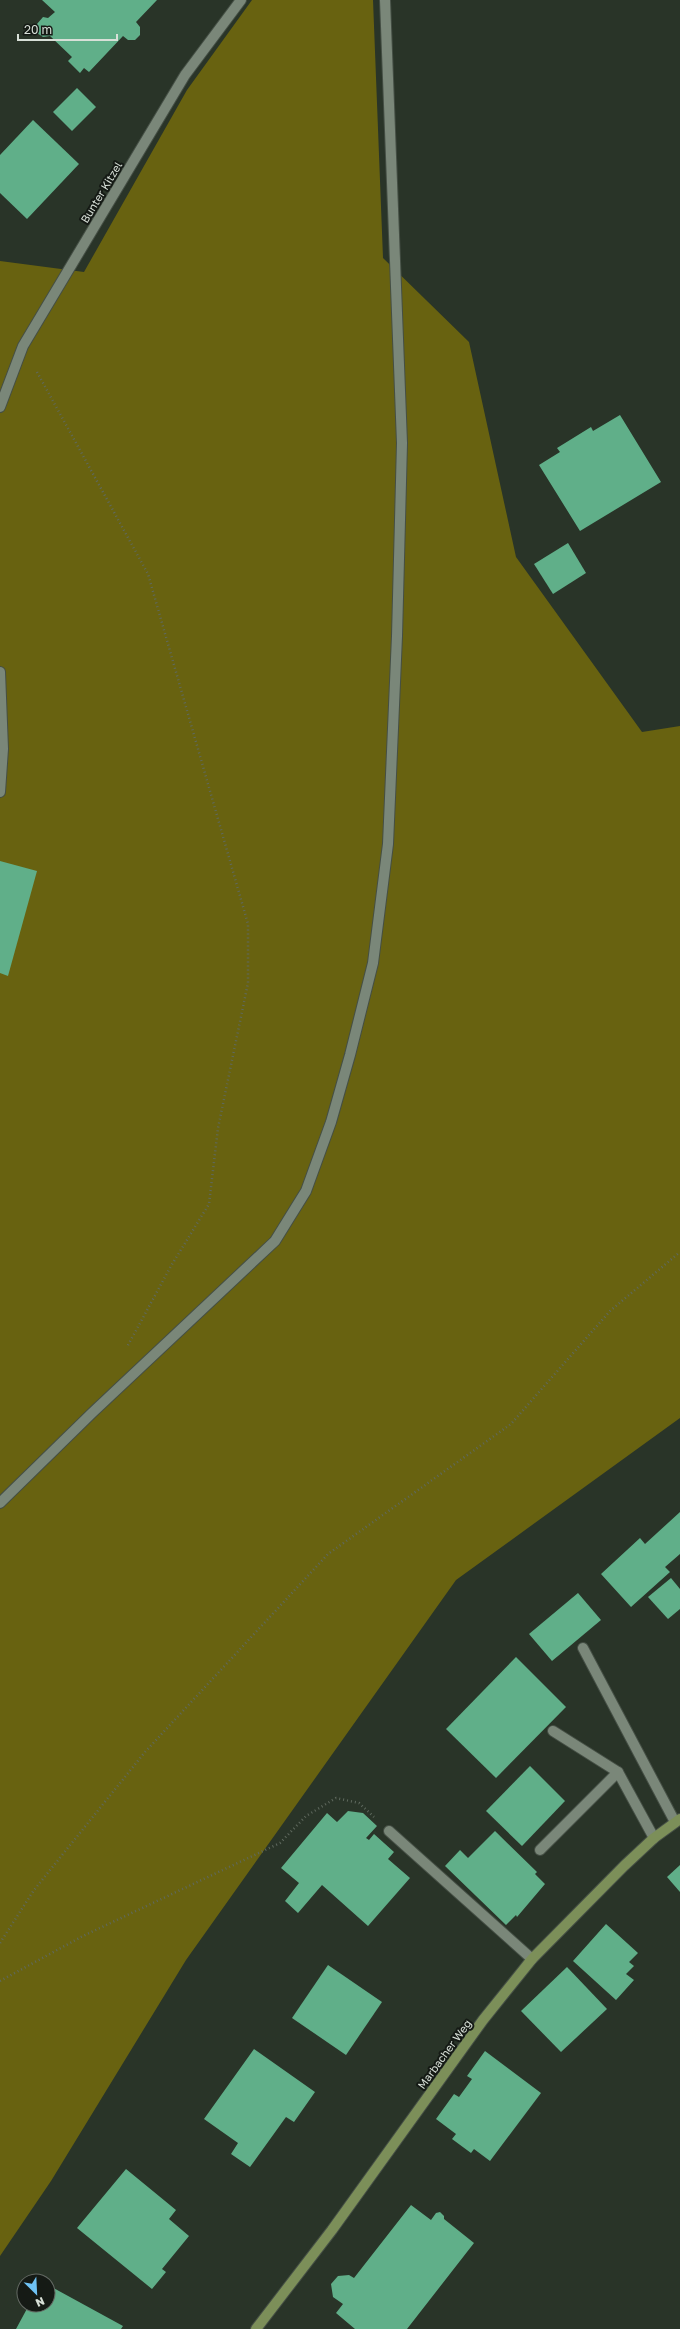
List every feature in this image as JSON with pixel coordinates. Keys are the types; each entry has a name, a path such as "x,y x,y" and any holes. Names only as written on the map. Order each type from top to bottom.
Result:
{"main road":[{"name":"Marbacher Weg","path":"256,2329 332,2230 483,2020 532,1959 654,1838 678,1820"}],"street":[{"name":"Bunter Kitzel","path":"0,407 23,346 185,75 240,0"},
{"path":"0,1503 92,1413 275,1241 306,1191 331,1122 352,1048 373,963 388,844 397,636 402,443 384,0"},
{"path":"0,672 3,748 0,792"},
{"path":"583,1648 678,1820"},
{"path":"553,1730 618,1772 654,1838"},
{"path":"540,1850 618,1772"},
{"path":"388,1831 532,1959"}],"path":[{"path":"23,346 148,574 248,924 248,984 218,1128 209,1204 171,1266 126,1350"},
{"path":"0,1943 34,1890 145,1752 328,1554 511,1424 610,1311 680,1252"},
{"path":"0,1981 83,1936 280,1843 306,1816 336,1798 359,1803 388,1831"}],"shaded area":[{"path":"252,0 373,0 383,258 469,342 516,557 642,732 680,726 680,1418 456,1580 186,1960 51,2181 0,2256 0,261 84,272 187,90"}],"building":[{"path":"42,0 157,0 136,22 140,27 140,35 135,40 128,40 123,36 89,72 84,68 80,73 68,61 72,57 50,36 43,37 37,33 37,24 43,17 48,18 55,12"},
{"path":"77,88 96,107 72,131 53,112"},
{"path":"33,120 79,164 27,219 0,193 0,155"},
{"path":"620,415 661,482 580,531 539,465 560,452 557,448 591,427 593,431"},
{"path":"568,543 586,573 553,594 534,564"},
{"path":"0,861 37,871 8,976 0,973"},
{"path":"680,1512 680,1554 665,1567 670,1572 631,1607 601,1574 640,1538 645,1544"},
{"path":"671,1578 680,1589 680,1609 668,1619 648,1597"},
{"path":"578,1593 601,1620 552,1661 529,1634"},
{"path":"516,1657 566,1707 496,1778 446,1729"},
{"path":"530,1766 565,1801 522,1846 486,1811"},
{"path":"348,1811 363,1813 377,1826 366,1838 369,1840 374,1834 394,1852 388,1859 410,1878 368,1926 322,1885 298,1913 285,1901 299,1883 281,1868 327,1813 337,1822"},
{"path":"495,1831 537,1872 535,1874 545,1884 517,1917 516,1915 506,1925 445,1866 460,1850 468,1858"},
{"path":"680,1865 680,1892 667,1877"},
{"path":"606,1924 638,1953 629,1962 634,1966 626,1974 634,1980 616,2000 573,1961"},
{"path":"328,1965 382,2002 346,2055 292,2018"},
{"path":"567,1967 607,2009 561,2052 521,2011"},
{"path":"254,2049 315,2092 294,2122 286,2117 250,2167 231,2154 238,2143 204,2119"},
{"path":"485,2051 541,2093 490,2161 474,2149 471,2153 452,2139 456,2134 436,2119 454,2094 459,2097 472,2079 467,2076"},
{"path":"126,2169 176,2210 169,2219 189,2236 162,2269 166,2272 152,2289 77,2228"},
{"path":"411,2205 431,2220 436,2213 440,2212 444,2216 444,2219 474,2243 407,2329 355,2329 336,2313 343,2304 333,2297 331,2284 338,2276 349,2275 354,2278"},
{"path":"56,2289 123,2326 121,2329 16,2329 25,2313 56,2313"}]}
